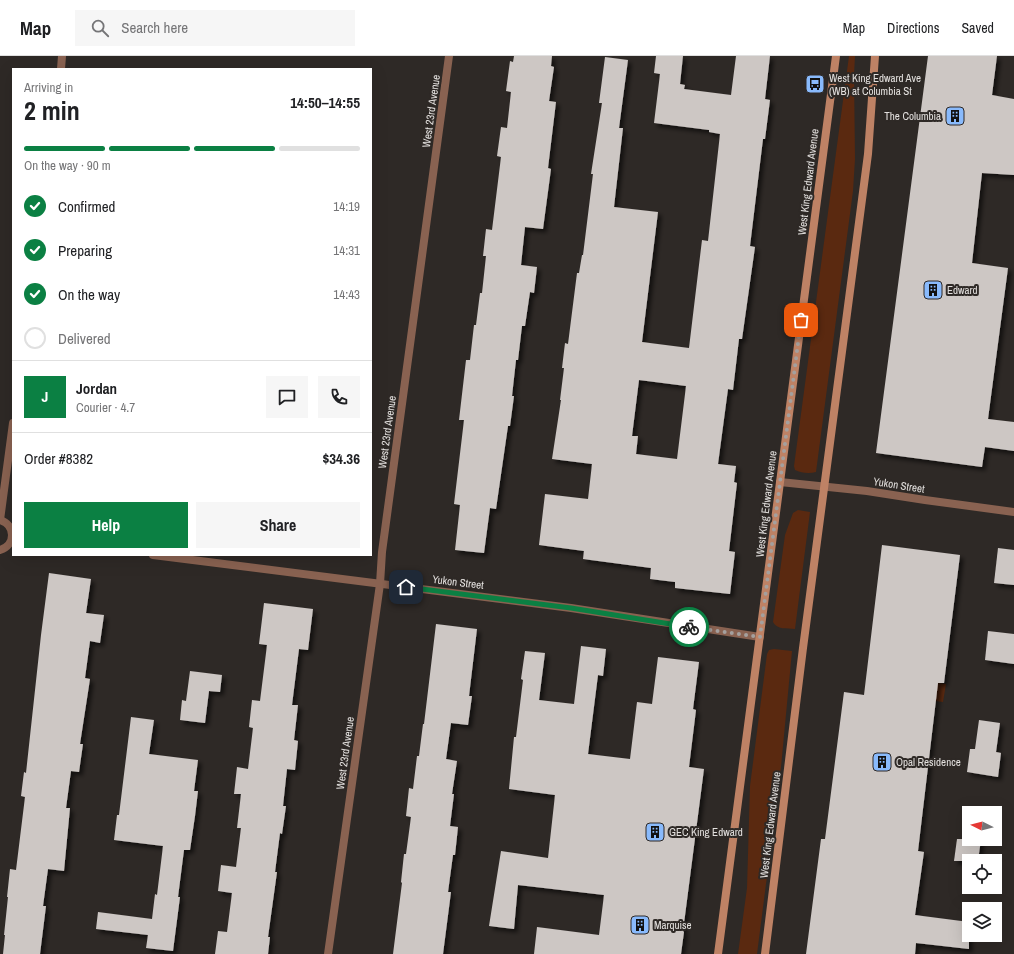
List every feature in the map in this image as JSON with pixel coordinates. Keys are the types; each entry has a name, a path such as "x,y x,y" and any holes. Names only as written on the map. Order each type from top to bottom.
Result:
{"main road":[{"name":"West King Edward Avenue","path":"718,954 836,56"},
{"name":"West King Edward Avenue","path":"765,954 824,486 868,154 874,56"}],"street":[{"path":"61,68 62,56"},
{"name":"West 23rd Avenue","path":"328,954 380,584 382,552 450,56"},
{"path":"12,430 0,520 11,528 12,532"},
{"name":"Yukon Street","path":"780,482 867,491 1014,512"},
{"path":"0,550 8,546 12,539"},
{"name":"Yukon Street","path":"161,556 571,608 760,637"}],"shaded area":[{"path":"849,56 855,56 855,159 853,191 816,472 805,473 795,470 794,466"},
{"path":"798,510 810,512 795,629 782,628 775,625 773,622 785,535 793,513"},
{"path":"774,649 792,651 781,767 757,954 738,954 747,888 750,786 767,654 769,650"},
{"path":"915,680 946,684 943,702 912,698"}],"building":[{"path":"514,56 552,56 551,66 554,67 549,101 556,102 548,168 551,169 543,229 525,227 521,265 537,267 534,293 530,292 525,326 522,326 518,360 516,360 512,396 514,396 510,426 508,426 496,509 490,508 484,553 455,550 460,505 454,504 464,420 459,420 466,360 470,360 474,325 476,325 480,293 482,293 486,256 483,256 486,229 492,230 501,157 497,156 501,127 507,128 511,92 506,91 510,61 513,62"},
{"path":"656,56 683,56 680,84 685,85 684,89 731,95 736,56 770,56 765,99 770,100 765,139 763,139 750,246 755,247 742,339 739,339 733,390 728,389 718,464 736,466 734,482 737,483 729,551 735,552 730,594 675,588 675,582 650,579 651,568 583,559 584,551 539,545 545,494 588,499 592,464 552,459 561,400 564,368 562,368 565,343 568,344 577,273 579,273 583,255 593,174 591,174 602,103 599,103 605,57 628,60 619,128 623,128 614,207 658,212 642,342 689,348 702,240 708,241 720,134 709,132 709,130 654,123 660,74 654,73","holes":["639,380 686,386 677,459 636,454 638,436 632,436"]},
{"path":"928,56 997,56 992,95 1014,99 1014,175 982,173 972,263 1008,268 988,419 1014,422 1014,451 985,447 982,467 876,453"},
{"name":"Opal Residence","path":"882,545 960,555 944,683 938,683 918,851 924,852 915,915 962,921 962,942 969,942 969,949 916,943 915,954 806,954 821,839 825,839 844,692 864,695"},
{"path":"998,548 1014,550 1014,585 994,583"},
{"path":"49,573 91,579 86,613 104,615 100,643 90,641 85,678 90,679 80,744 83,744 79,772 71,771 66,808 70,808 64,871 48,869 43,906 46,906 40,954 3,954 10,869 16,870 25,797 21,796 24,772 26,773"},
{"path":"264,603 313,609 308,650 299,649 292,705 298,705 294,740 298,741 295,770 287,769 283,806 286,806 282,834 280,833 275,872 277,872 268,937 270,937 268,954 215,954 218,931 227,932 232,893 218,891 221,865 236,867 241,828 237,828 241,794 234,794 237,767 248,769 253,728 249,727 252,700 260,701 267,645 259,644"},
{"path":"436,624 477,629 469,696 472,696 468,725 451,723 446,759 457,761 452,794 454,794 450,826 458,827 455,855 453,855 448,892 451,892 443,954 393,954 404,854 406,854 411,817 406,816 409,788 413,789 417,756 419,756"},
{"path":"988,631 1014,634 1014,664 985,660"},
{"path":"581,646 606,649 603,676 598,675 588,754 630,759 637,702 652,704 658,657 699,662 693,709 696,710 689,767 704,769 681,954 534,954 537,927 599,935 604,895 518,885 514,929 489,926 501,851 548,858 555,795 509,789 514,737 516,737 523,680 521,679 525,651 545,653 539,700 574,704"},
{"path":"190,671 222,675 220,692 209,691 205,723 180,720 182,700 186,701"},
{"path":"131,717 154,720 149,754 198,760 194,791 198,791 195,816 190,850 184,850 173,951 146,948 148,935 96,929 98,912 152,919 155,894 157,895 163,846 114,840 117,815 119,815"},
{"path":"979,720 1000,723 996,752 1001,753 998,777 967,772 970,749 975,749"},
{"path":"957,839 962,839 962,846 980,846 979,854 962,854 962,861 954,861"}],"way so far":[{"path":"689,627 760,637 801,320"}],"place":[{"name":"West King Edward Ave (WB) at Columbia St","path":"815,84"},
{"name":"The Columbia","path":"955,116"},
{"name":"Edward","path":"933,290"},
{"name":"Opal Residence","path":"882,762"},
{"name":"GEC King Edward","path":"655,832"},
{"name":"Marquise","path":"640,925"}],"route":[{"path":"406,587 571,608 689,627"}]}
